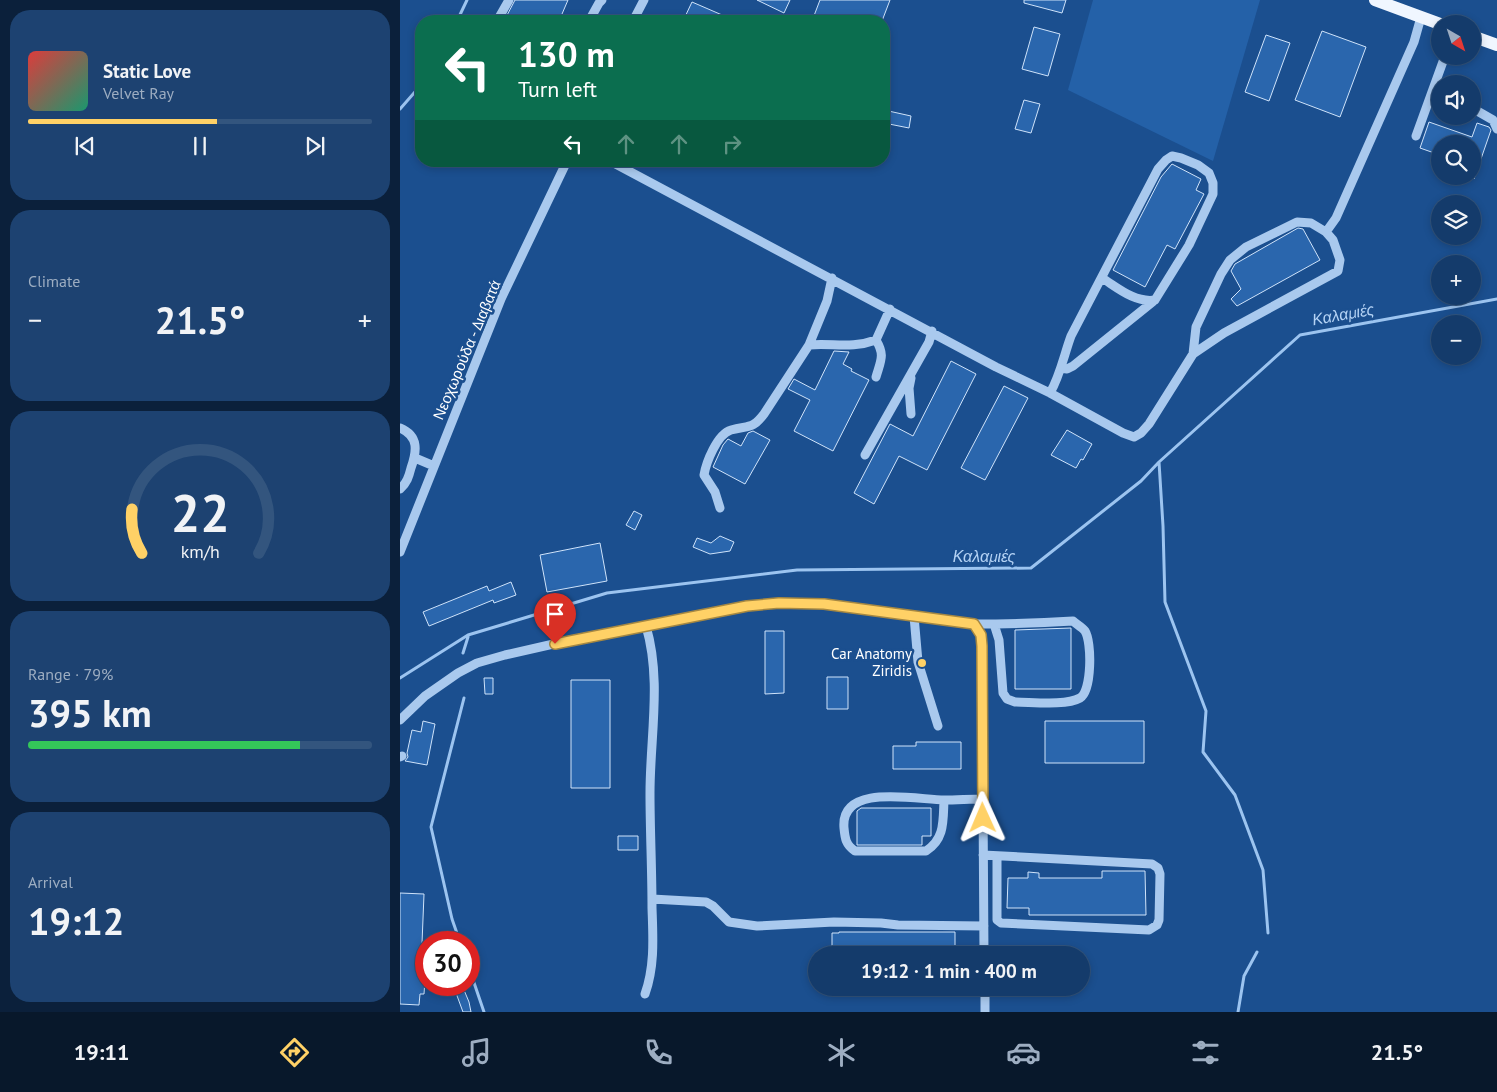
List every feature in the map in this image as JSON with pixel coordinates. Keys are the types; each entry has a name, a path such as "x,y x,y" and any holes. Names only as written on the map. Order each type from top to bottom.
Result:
{"main road":[{"path":"1374,0 1431,21"},
{"path":"1481,39 1497,45"}],"street":[{"path":"500,15 509,0"},
{"path":"592,15 602,0"},
{"path":"636,15 644,0"},
{"path":"1326,232 1336,218 1414,42 1421,17"},
{"path":"1416,136 1431,103"},
{"path":"1481,113 1493,120 1497,128"},
{"path":"1050,393 1056,383 1071,336 1158,169 1172,156 1181,158 1209,173 1214,183 1213,194 1189,245 1155,300 1086,357 1067,369 1061,368"},
{"name":"Νεοχωρούδα - Διαβατά","path":"400,551 501,299 564,167"},
{"path":"621,167 996,367 1050,393 1123,434 1134,437 1141,433 1149,424 1193,354 1224,332 1338,271 1340,260 1334,240 1311,222 1297,222 1246,247 1230,260 1221,274 1196,328 1193,354"},
{"path":"720,508 715,492 704,475 706,464 721,437 729,430 757,423 809,345 827,301 832,278"},
{"path":"1102,278 1130,295 1147,301 1155,300"},
{"path":"809,345 854,346 876,340 890,310"},
{"path":"865,455 929,342 932,332"},
{"path":"876,340 881,348 882,356 876,377"},
{"path":"911,414 909,388 912,373"},
{"path":"400,428 409,432 416,447 415,458 408,479 400,489"},
{"path":"415,458 434,466"},
{"path":"400,720 425,696 458,673 477,663 505,654 747,606 779,603 824,604 974,624 994,624 1011,625 1073,622 1085,630 1089,645 1089,673 1086,692 1081,697 1068,702 1015,702 1007,699 1003,693 999,640 994,624"},
{"path":"914,616 918,662 938,726"},
{"path":"974,624 981,635 982,646 984,946"},
{"path":"645,994 653,962 650,790 655,720 653,663 646,626"},
{"path":"944,800 943,830 934,846 926,851 856,850 849,847 846,842 844,820 848,812 856,804 871,798 891,796 944,800 982,799"},
{"path":"983,855 1152,864 1158,868 1160,874 1159,920 1157,926 1149,930 1002,923 997,920 997,856"},
{"path":"652,899 706,902 713,906 729,922 756,926 834,922 881,923 898,926 984,926"},
{"path":"985,996 985,1012"}],"shaded area":[{"path":"1093,0 1260,0 1213,161 1068,90"}],"building":[{"path":"515,0 568,0 562,15 507,15"},
{"path":"757,0 790,0 784,13"},
{"path":"820,0 890,0 884,15 814,15"},
{"path":"1024,0 1066,0 1062,13 1024,3"},
{"path":"692,2 722,15 686,15"},
{"path":"1034,27 1060,34 1048,76 1022,69"},
{"path":"1322,31 1366,47 1340,117 1295,100"},
{"path":"1266,35 1290,43 1269,101 1245,92"},
{"path":"1024,100 1040,104 1031,133 1015,129"},
{"path":"890,111 911,116 909,128 890,124"},
{"path":"1429,122 1431,125 1438,125 1466,135 1431,135 1431,152 1420,148"},
{"path":"1476,125 1489,127 1491,130 1481,159 1481,135 1473,135"},
{"path":"1172,164 1201,179 1196,190 1204,194 1175,249 1167,245 1145,287 1113,270 1161,177"},
{"path":"1298,228 1303,229 1320,260 1237,306 1231,299 1241,289 1231,271 1235,264"},
{"path":"834,351 849,352 843,364 852,369 851,371 869,380 833,451 794,431 810,400 788,389 794,379 815,390"},
{"path":"951,361 976,374 927,470 899,456 874,504 854,493 890,424 913,436"},
{"path":"1004,386 1028,398 985,480 961,468"},
{"path":"1067,430 1092,444 1076,468 1051,455"},
{"path":"753,431 770,440 745,484 713,467 723,445 728,439 741,446 748,433"},
{"path":"634,511 642,515 635,530 626,525"},
{"path":"720,536 734,542 730,551 710,554 693,547 697,538 711,543"},
{"path":"600,543 607,581 547,592 540,555"},
{"path":"511,582 516,595 494,603 493,600 429,626 423,612 487,586 489,591"},
{"path":"1071,628 1071,689 1015,689 1015,630"},
{"path":"765,631 784,631 784,693 765,694"},
{"path":"827,677 848,677 848,709 827,709"},
{"path":"484,678 493,678 493,694 485,694"},
{"path":"571,680 610,680 610,788 571,788"},
{"path":"423,721 435,724 427,765 405,761 408,757 407,753 412,730 421,732"},
{"path":"1045,721 1144,721 1144,763 1045,763"},
{"path":"916,742 961,742 961,769 893,769 893,746 916,746"},
{"path":"861,808 931,808 931,836 922,836 922,845 857,845 857,811"},
{"path":"618,836 638,836 638,850 618,850"},
{"path":"1102,871 1145,871 1146,915 1029,915 1029,908 1007,908 1008,878 1028,878 1028,872 1039,873 1039,878 1102,878"},
{"path":"400,893 424,894 422,931 415,931 415,996 420,996 419,1005 400,1004"},
{"path":"955,932 955,946 832,946 832,933"},
{"path":"457,996 466,996 469,1002 471,1012 463,1012"}],"waterway":[{"path":"460,15 467,0"},
{"path":"400,109 415,92"},
{"name":"Καλαμιές","path":"400,678 468,635 607,593 797,570 1031,568 1141,481 1159,462 1300,335 1497,299"},
{"path":"1159,462 1165,602 1206,711 1203,752 1235,795 1263,870 1268,933"},
{"path":"463,653 468,637"},
{"path":"456,931 431,827 464,698"},
{"path":"1238,1012 1244,976 1257,952"},
{"path":"479,996 484,1012"}],"place":[{"name":"Car Anatomy Ziridis","path":"922,663"}],"route":[{"path":"555,644 747,606 779,603 824,604 974,624 981,635 982,646 983,818"}]}
